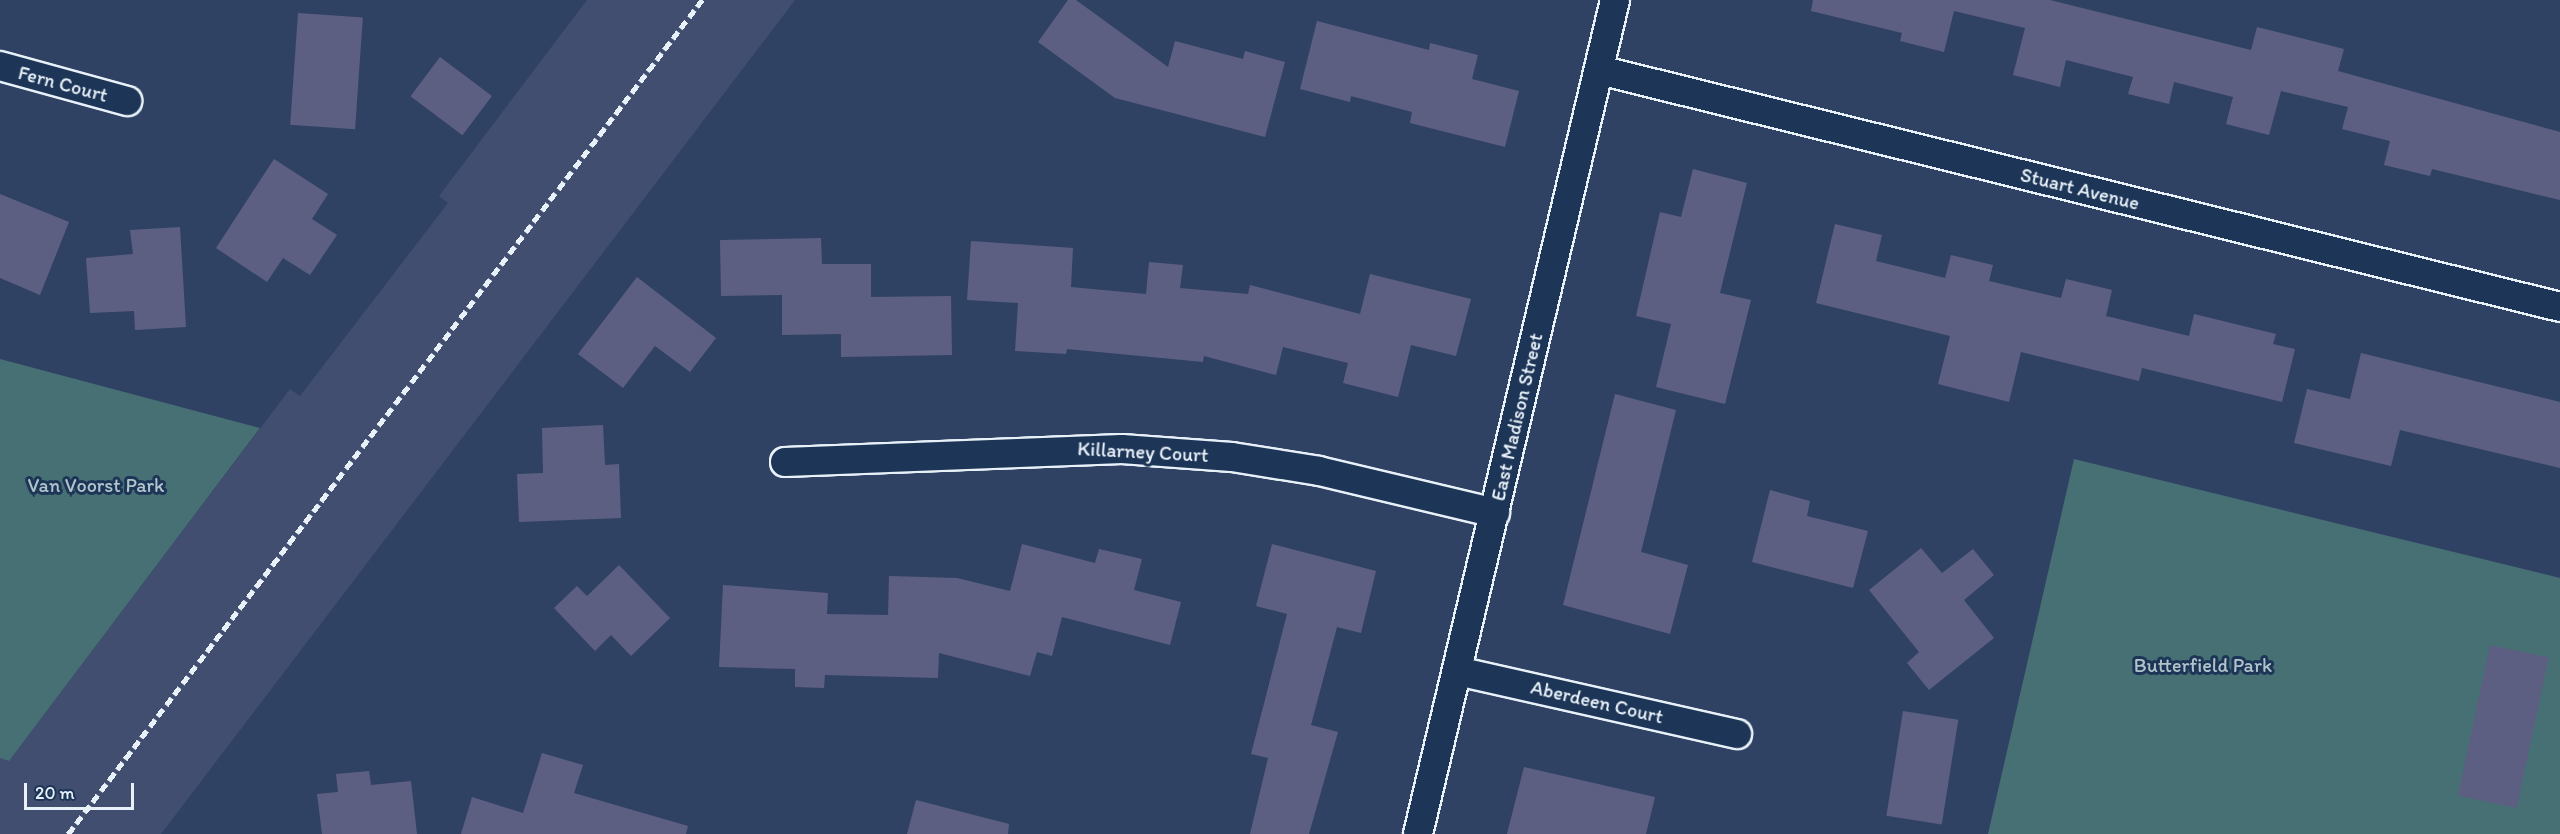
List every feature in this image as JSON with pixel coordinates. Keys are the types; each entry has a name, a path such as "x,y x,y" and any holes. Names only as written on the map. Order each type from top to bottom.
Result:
{"street":[{"name":"East Madison Street","path":"1418,834 1615,0"},
{"name":"Fern Court","path":"0,66 127,101"},
{"name":"Stuart Avenue","path":"1599,70 2560,307"},
{"name":"Killarney Court","path":"785,462 1133,450 1232,457 1319,471 1495,513"},
{"name":"Aberdeen Court","path":"1457,671 1737,734"}],"shaded area":[{"path":"587,0 795,0 161,834 0,834 0,758 9,761 290,389 300,396 448,203 439,196"}],"green space":[{"name":"Van Voorst Park","path":"0,359 260,428 9,761 0,758"},
{"name":"Butterfield Park","path":"2074,459 2560,578 2560,834 1988,834"}],"building":[{"path":"1068,0 1076,0 1168,67 1175,41 1243,59 1245,51 1285,62 1265,137 1115,98 1038,42"},
{"path":"1813,0 2050,0 2251,50 2257,27 2344,49 2338,71 2560,132 2560,200 2432,169 2430,176 2384,165 2390,141 2342,129 2348,107 2281,91 2269,135 2226,124 2233,97 2174,82 2169,104 2128,94 2133,77 2066,60 2060,87 2013,75 2025,28 1954,11 1944,52 1900,41 1902,33 1811,11"},
{"path":"298,13 363,18 355,129 290,125"},
{"path":"1317,21 1429,50 1430,43 1478,55 1472,79 1519,91 1505,147 1410,123 1412,112 1351,96 1350,102 1300,89"},
{"path":"440,57 492,96 462,135 411,96"},
{"path":"274,159 328,194 312,219 337,235 310,275 283,258 267,282 216,248"},
{"path":"1693,169 1747,183 1720,293 1751,300 1725,404 1656,387 1671,324 1636,316 1660,212 1681,217"},
{"path":"0,194 69,222 40,295 0,278"},
{"path":"1835,224 1882,235 1876,261 1945,278 1951,255 1993,265 1989,281 2061,298 2066,279 2112,290 2106,316 2189,336 2194,314 2276,334 2273,344 2295,349 2282,402 2142,368 2139,381 2021,352 2009,402 1938,384 1950,336 1816,303"},
{"path":"180,227 186,327 135,330 134,311 90,313 86,258 133,254 130,230"},
{"path":"821,238 822,264 871,264 871,297 951,296 952,355 841,357 841,334 782,335 782,295 721,296 720,240"},
{"path":"971,241 1073,248 1071,287 1146,294 1149,262 1183,265 1180,288 1248,294 1250,285 1360,314 1370,274 1471,299 1456,356 1411,345 1398,397 1343,383 1348,363 1283,347 1276,375 1204,356 1203,362 1067,349 1066,354 1015,351 1018,303 967,300"},
{"path":"637,277 716,338 690,372 655,346 623,388 578,354"},
{"path":"2361,353 2560,402 2560,468 2400,430 2391,466 2294,443 2307,389 2350,399"},
{"path":"1615,394 1676,410 1641,552 1688,565 1670,634 1563,605"},
{"path":"603,425 605,465 619,464 621,518 519,522 517,474 543,473 542,428"},
{"path":"1770,490 1810,501 1807,516 1868,531 1853,588 1752,562"},
{"path":"1022,544 1095,563 1099,549 1142,559 1134,590 1181,602 1170,645 1062,617 1052,656 1037,652 1030,676 939,653 938,678 825,675 824,688 795,687 795,669 719,667 723,585 828,593 827,614 888,615 889,576 957,578 1010,591"},
{"path":"1272,544 1376,571 1361,633 1337,627 1311,725 1338,732 1309,834 1250,834 1268,758 1251,754 1287,614 1256,606"},
{"path":"1921,548 1942,573 1973,549 1994,575 1964,600 1994,638 1929,690 1907,663 1919,652 1869,590"},
{"path":"619,565 670,618 631,656 611,635 595,651 554,608 577,586 587,596"},
{"path":"2490,645 2549,657 2517,808 2458,796"},
{"path":"1903,711 1958,720 1942,824 1886,816"},
{"path":"542,753 583,765 574,793 688,826 686,834 461,834 472,797 523,813"},
{"path":"1524,767 1655,797 1646,834 1507,834"},
{"path":"369,771 371,785 411,781 417,834 322,834 317,794 338,792 336,774"},
{"path":"916,800 1009,824 1008,834 907,834"}],"railway":[{"path":"68,834 702,0"}]}
